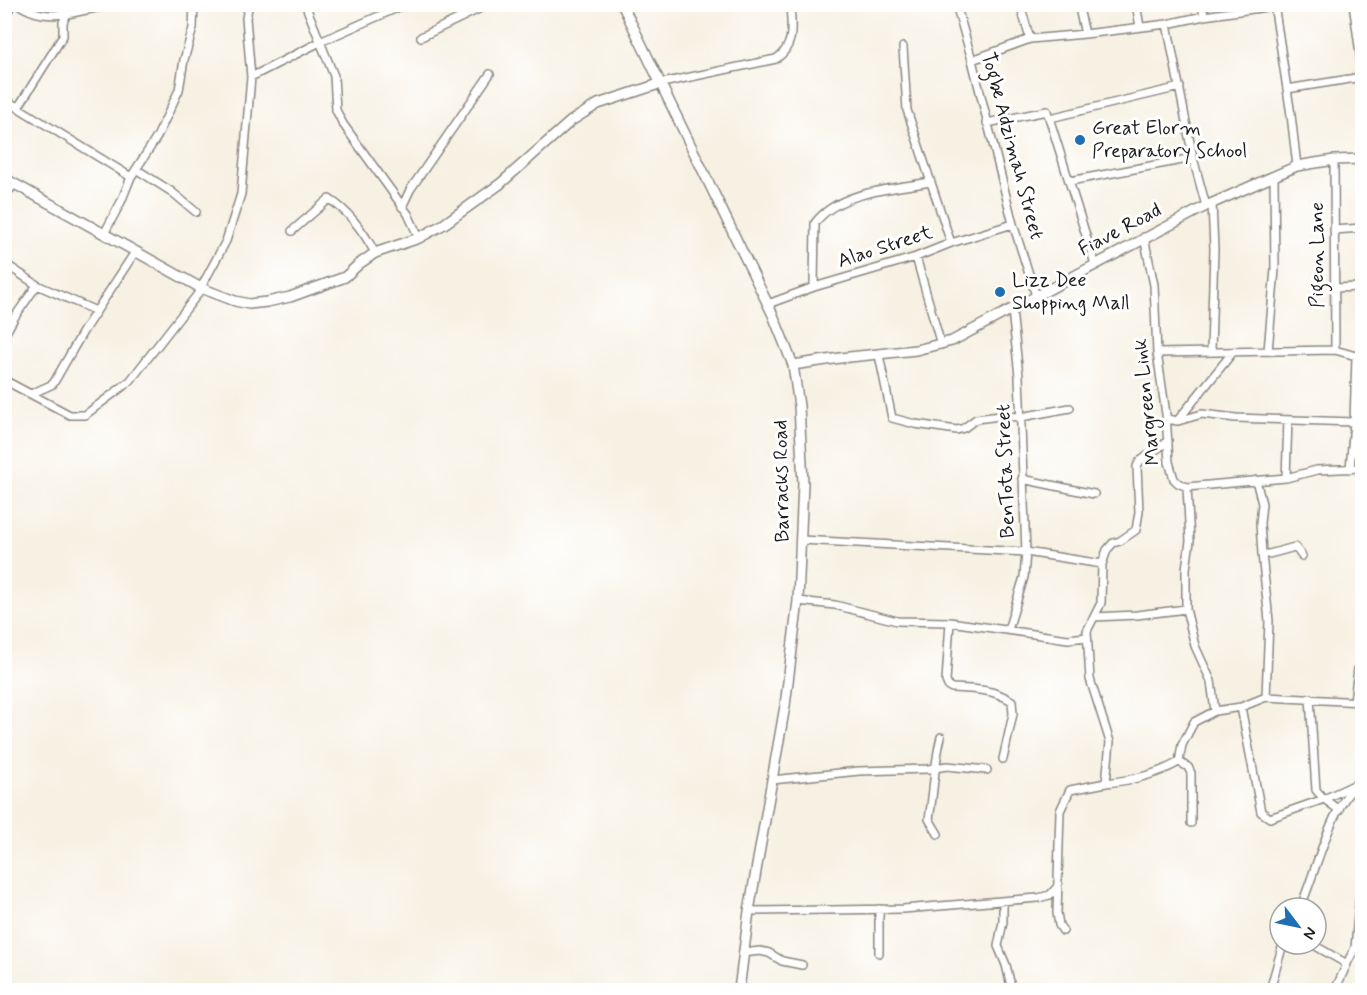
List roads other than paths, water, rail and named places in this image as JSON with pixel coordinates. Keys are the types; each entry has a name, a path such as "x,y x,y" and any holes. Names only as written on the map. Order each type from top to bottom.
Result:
{"street":[{"path":"4,18 12,4"},
{"path":"18,4 29,12 47,16 115,4"},
{"path":"104,234 131,177 157,137 179,90 193,28 194,4"},
{"path":"4,380 70,415 80,417 91,412 130,381 197,295 226,241 241,194 251,77 244,4"},
{"path":"246,18 249,4"},
{"path":"305,4 334,76 336,110 343,124 402,207 419,238"},
{"path":"251,77 321,41 406,4"},
{"path":"421,37 489,4"},
{"name":"Barracks Road","path":"622,4 768,304 793,365 801,436 803,483 798,601 792,657 749,911 739,990"},
{"path":"4,178 201,288 249,304 290,297 345,278 375,253 419,238 444,224 500,184 571,122 598,104 662,83 776,59 786,52 791,37 790,4"},
{"name":"Togbe Adzimah Street","path":"956,4 1013,224 1036,296"},
{"path":"1020,4 1030,39"},
{"path":"1078,4 1085,34"},
{"path":"1136,4 1140,27"},
{"path":"1202,4 1204,16"},
{"path":"1353,4 1362,68"},
{"path":"972,60 1030,39 1167,24 1274,5 1297,166"},
{"path":"19,106 63,36 63,22 68,14"},
{"path":"1167,24 1193,158 1209,205 1214,249 1211,351"},
{"path":"903,46 907,111 951,243"},
{"path":"402,207 410,190 490,74"},
{"path":"1287,89 1362,77"},
{"path":"1050,118 1180,87"},
{"path":"4,99 19,106 131,177"},
{"path":"4,106 19,106"},
{"path":"987,123 1047,111 1095,264"},
{"path":"1070,181 1193,158"},
{"name":"Fiave Road","path":"793,365 941,345 1012,310 1144,237 1297,166 1334,160 1362,159"},
{"name":"Pigeon Lane","path":"1334,160 1335,350"},
{"path":"136,169 172,192 196,212"},
{"path":"1268,351 1275,269 1274,177"},
{"path":"814,287 815,223 829,209 852,198 930,182"},
{"path":"4,196 15,184"},
{"path":"292,231 329,199 338,204 355,221 375,253"},
{"name":"Alao Street","path":"768,304 814,287 916,257 951,243 1013,224"},
{"path":"1334,230 1362,228"},
{"name":"Margreen Link","path":"1144,237 1154,285 1157,353 1167,419 1171,473 1178,483 1187,487"},
{"path":"31,394 52,384 135,252"},
{"path":"916,257 941,345"},
{"path":"4,263 38,285 96,311"},
{"path":"4,336 38,285"},
{"path":"1333,288 1362,287"},
{"name":"BenTota Street","path":"1008,630 1024,577 1026,552 1019,376 1012,310"},
{"path":"1157,353 1335,350 1359,355 1350,469"},
{"path":"1178,421 1233,352"},
{"path":"879,355 892,418 957,430 976,419 1000,416 1021,417 1070,408"},
{"path":"1167,419 1178,421 1202,414 1354,422"},
{"path":"1286,478 1288,420"},
{"path":"1106,783 1110,742 1090,680 1087,631 1101,603 1102,564 1107,550 1113,543 1136,530 1139,512 1137,466 1140,461 1168,441"},
{"path":"1215,711 1211,681 1195,646 1186,609 1185,569 1190,541 1187,487 1286,478 1317,470 1362,468"},
{"path":"1022,479 1094,494"},
{"path":"1256,480 1262,504 1260,523 1269,621 1266,697"},
{"path":"801,540 1026,552 1102,564"},
{"path":"1262,554 1295,547 1299,549 1302,556"},
{"path":"798,601 835,605 897,621 950,622 1068,639 1088,637"},
{"path":"1094,617 1186,609"},
{"path":"950,622 946,681 948,686 988,690 1012,702 1013,714 1003,759"},
{"path":"1179,762 1182,745 1194,722 1215,711 1241,707 1266,697 1358,702 1358,669 1362,669"},
{"path":"1310,698 1316,790 1339,810"},
{"path":"1241,707 1261,812 1270,818 1324,799 1362,780"},
{"path":"938,834 929,819 934,790 934,768 941,737"},
{"path":"1063,932 1058,919 1060,812 1070,790 1133,780 1162,771 1179,762"},
{"path":"1179,762 1188,767 1191,773 1191,823"},
{"path":"772,780 859,771 947,766 987,770"},
{"path":"1305,896 1339,810 1354,785"},
{"path":"749,911 903,909 1003,901 1050,895 1058,886"},
{"path":"1335,990 1355,948 1362,892"},
{"path":"1003,901 1003,922 998,946 1006,965 1012,990"},
{"path":"879,909 879,953"},
{"path":"743,952 760,951 769,953 782,962 802,965"},
{"path":"1328,953 1347,964 1345,967"},
{"path":"1270,990 1280,956"}],"place":[{"name":"Great Elorm Preparatory School","path":"1080,140"},
{"name":"Lizz Dee Shopping Mall","path":"1000,292"}]}
